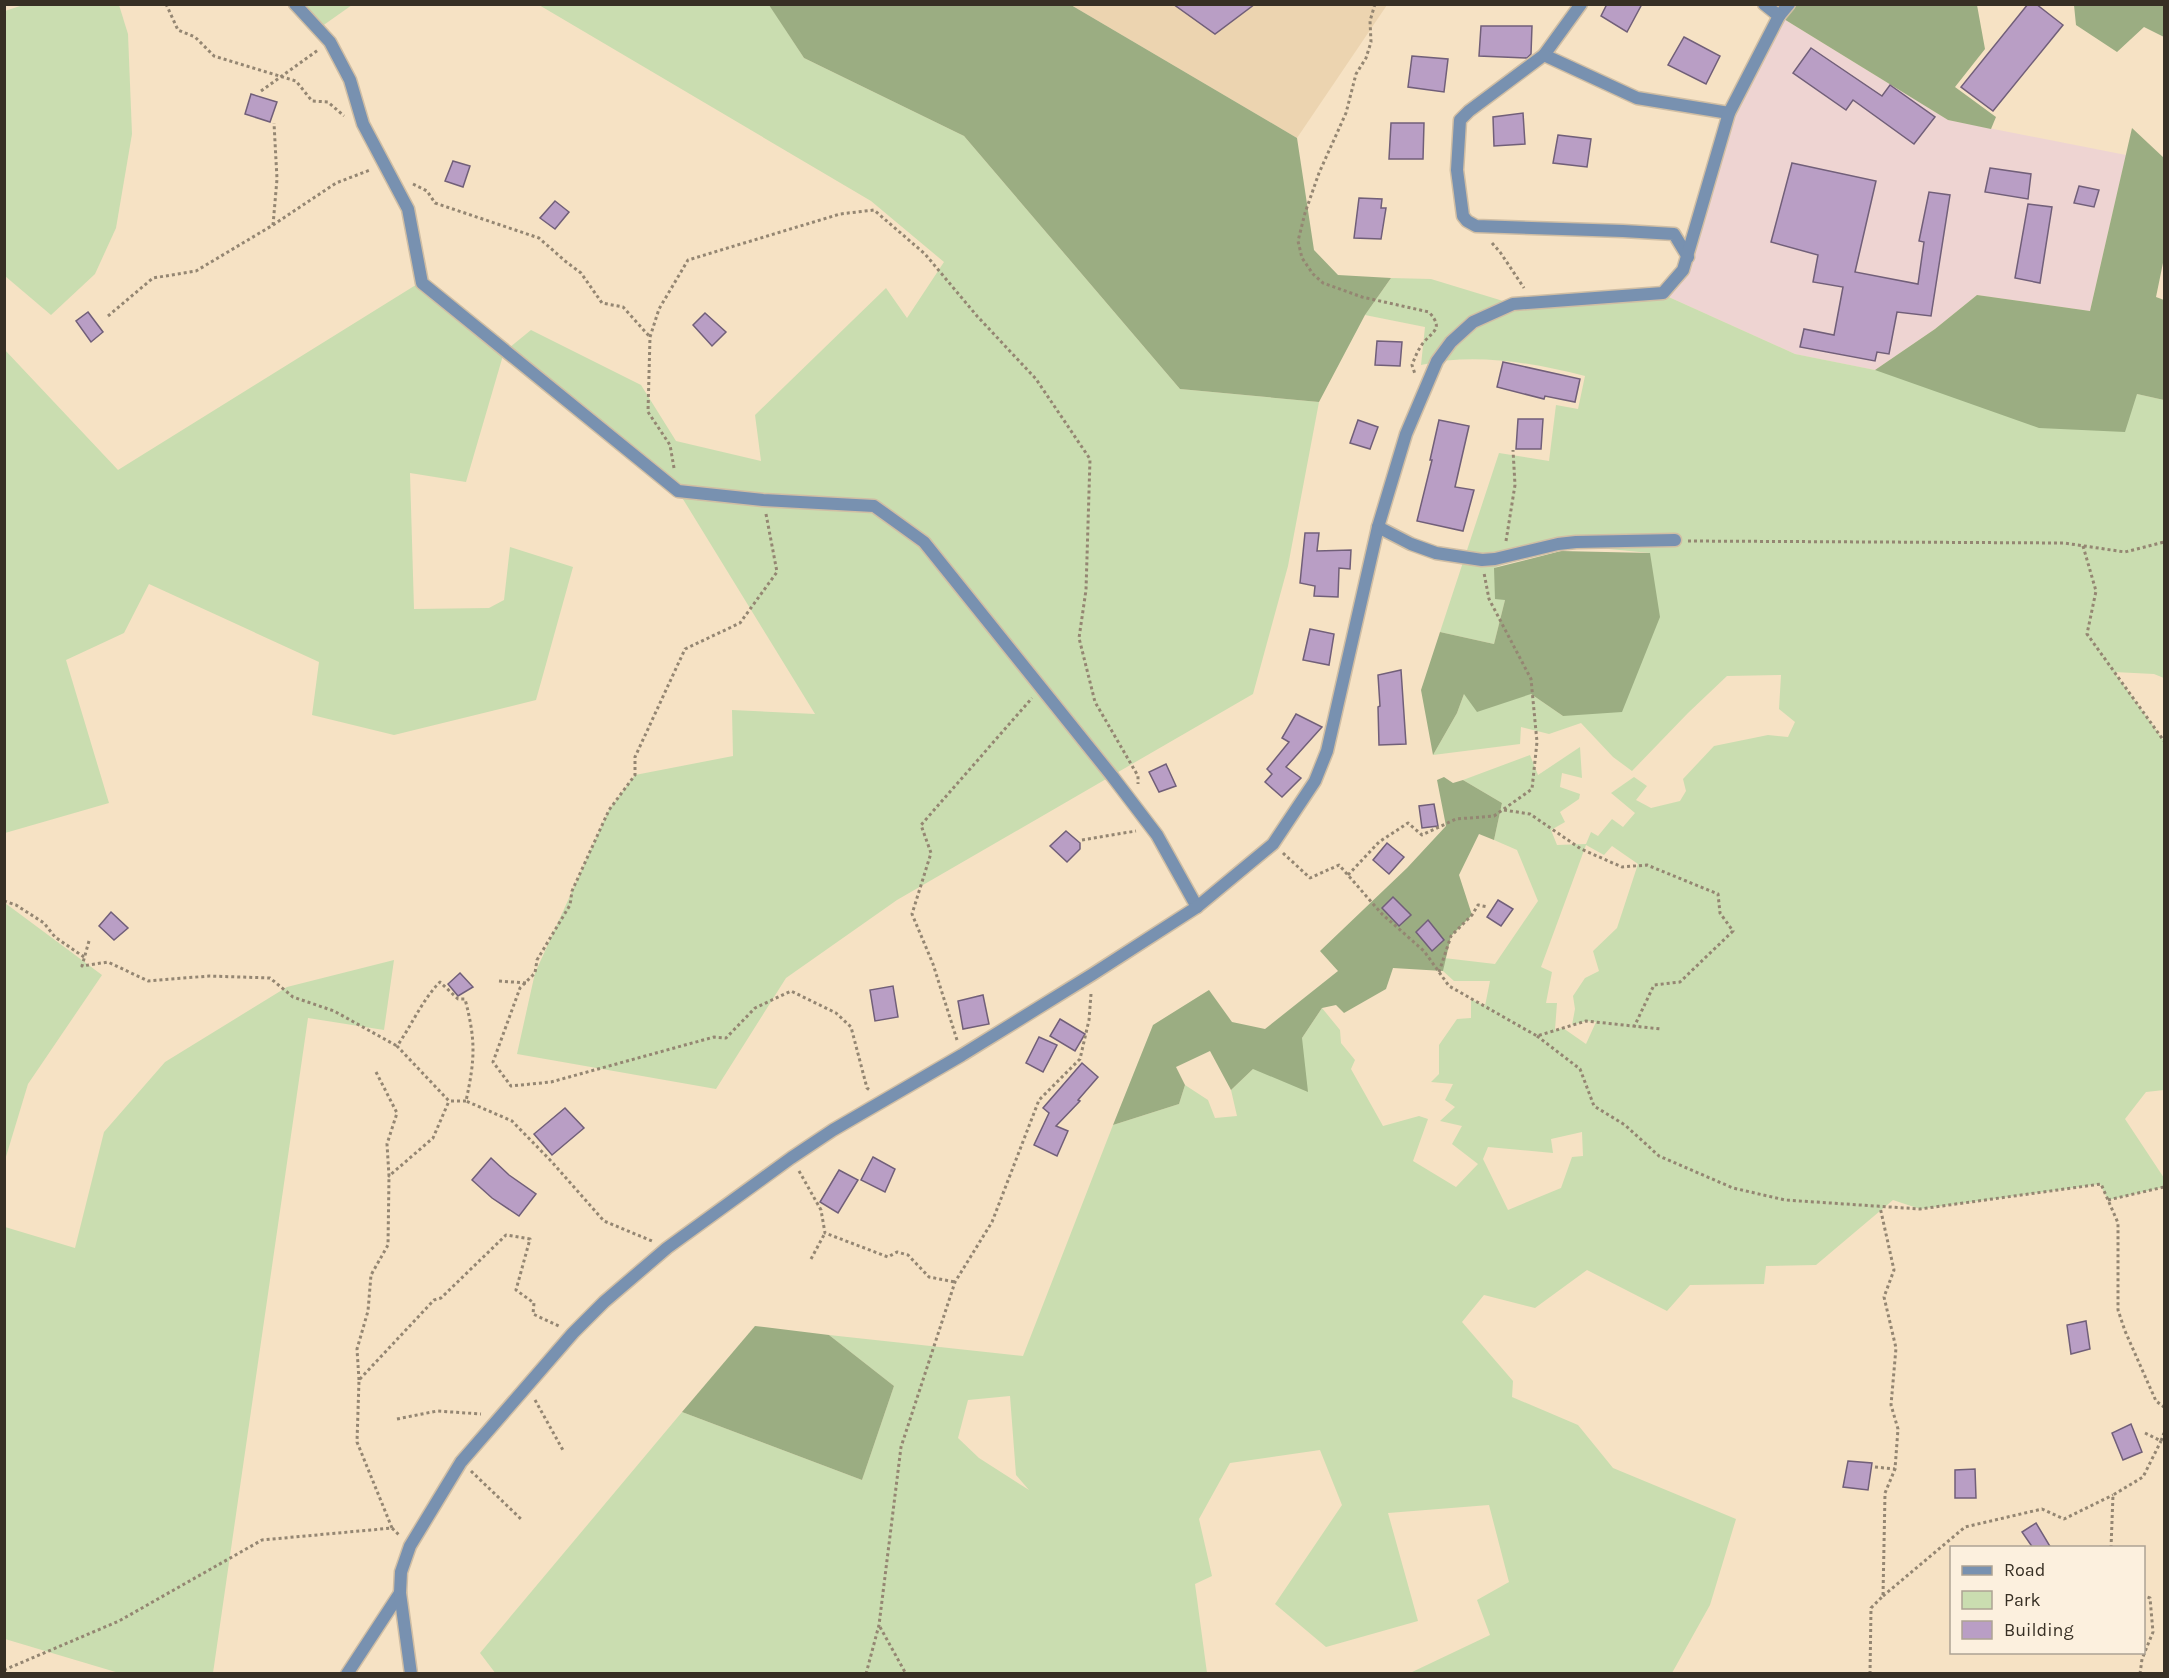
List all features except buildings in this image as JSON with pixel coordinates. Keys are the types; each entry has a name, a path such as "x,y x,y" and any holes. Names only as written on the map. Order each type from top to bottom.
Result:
{"street":[{"path":"295,4 330,42 350,80 363,124 408,209 422,284 678,491 763,500 874,506 924,542 1153,829 1197,907"},
{"path":"1581,4 1544,55 1460,120 1457,170 1463,216 1476,226 1674,234 1688,257"},
{"path":"1764,4 1779,16"},
{"path":"411,1674 400,1593 401,1572 410,1546 462,1462 573,1333 604,1302 667,1248 791,1158 833,1130 962,1055 1197,907 1273,844 1315,781 1327,752 1378,527 1406,434 1437,361 1451,342 1473,322 1513,304 1662,294 1683,270 1688,257 1729,113 1779,16 1789,4"},
{"path":"1544,55 1637,99 1729,113"},
{"path":"1378,527 1411,544 1436,553 1482,560 1576,542 1675,540"},
{"path":"347,1674 400,1593"}],"path":[{"path":"166,4 178,30 195,37 214,56 297,81 312,101 328,102 352,123 363,124"},
{"path":"1375,4 1370,21 1371,42 1366,58 1356,74 1346,112 1319,173 1298,241 1302,258 1313,274 1323,283 1362,297 1429,312 1435,319 1437,327 1433,336 1426,340 1418,352 1412,365 1418,380 1428,383"},
{"path":"261,91 330,42"},
{"path":"273,225 277,179 274,123"},
{"path":"108,316 153,278 196,271 273,225 336,183 385,169 427,191 435,203 539,238 581,273 602,303 623,307 651,337"},
{"path":"678,491 670,445 648,412 651,337 659,309 688,260 829,217 874,210 925,254 977,316 1036,379 1090,459 1086,590 1079,638 1095,702 1138,776 1137,810"},
{"path":"1476,226 1500,252 1534,303"},
{"path":"1504,557 1515,485 1513,450"},
{"path":"763,500 777,572 740,623 686,649 635,757 635,775 609,810 572,891 570,905 537,960 535,973 520,988 493,1062 511,1086 551,1082 714,1037 726,1038 755,1008 791,992 836,1014 851,1027 867,1088 875,1092 879,1104"},
{"path":"1675,540 2064,543 2125,552 2164,542"},
{"path":"2083,546 2096,591 2087,634 2164,741"},
{"path":"1348,875 1379,842 1408,823 1422,835 1456,819 1494,816 1532,789 1537,742 1531,679 1489,599 1482,560"},
{"path":"962,1055 933,964 912,914 931,853 921,825 1041,687"},
{"path":"1502,810 1530,814 1581,849 1622,867 1647,865 1718,894 1720,913 1733,931 1680,982 1654,985 1634,1027"},
{"path":"1082,840 1153,829"},
{"path":"1273,844 1310,878 1339,865 1382,914 1424,951 1449,986 1537,1036 1580,1069 1594,1106 1625,1125 1659,1156 1733,1188 1775,1197 1920,1209 2101,1184 2118,1223 2118,1310 2156,1401 2164,1407"},
{"path":"4,902 16,905 44,923 55,937 84,957"},
{"path":"1439,972 1451,936 1472,915 1478,905 1488,907"},
{"path":"89,940 82,966 108,962 148,981 209,976 270,978 293,997 334,1011 397,1046 449,1101 466,1101 512,1121 604,1221 667,1248"},
{"path":"866,1674 879,1625 902,1447 955,1282 992,1222 1039,1100 1080,1059 1089,1020 1093,974"},
{"path":"499,981 526,982"},
{"path":"397,1046 428,994 440,982 458,999 465,999 472,1027 474,1062 466,1101"},
{"path":"1537,1036 1586,1021 1661,1029"},
{"path":"376,1072 397,1113 387,1144 388,1245 371,1275 368,1311 357,1349 357,1442 392,1527 410,1546"},
{"path":"389,1176 433,1138 449,1101"},
{"path":"791,1158 822,1210 825,1233 812,1259"},
{"path":"2108,1200 2164,1187"},
{"path":"1880,1207 1894,1270 1884,1297 1896,1348 1891,1405 1898,1430 1895,1469 1885,1494 1882,1596"},
{"path":"825,1233 888,1257 897,1252 908,1256 929,1277 955,1282"},
{"path":"358,1380 434,1300 441,1298 506,1235 530,1239 516,1290 534,1303 533,1314 573,1333"},
{"path":"527,1385 564,1452"},
{"path":"397,1419 437,1411 478,1415 510,1405"},
{"path":"2145,1433 2161,1441"},
{"path":"1870,1674 1871,1608 1882,1596 1965,1527 2042,1509 2064,1519 2113,1495 2143,1477 2164,1433"},
{"path":"462,1462 522,1520"},
{"path":"1875,1467 1895,1469"},
{"path":"2111,1546 2113,1495"},
{"path":"4,1670 119,1621 262,1540 392,1527"},
{"path":"2145,1596 2150,1598 2153,1632 2145,1652"},
{"path":"879,1625 906,1674"},
{"path":"2140,1674 2144,1654"}],"shaded area":[{"path":"1071,5 1387,5 1297,138"},
{"path":"1779,16 1948,120 2126,155 2090,311 1977,295 1935,329 1875,370 1795,354 1662,294 1684,272 1729,113"}],"green space":[{"path":"769,4 804,58 964,136 1180,389 1319,402 1288,566 1253,694 897,900 786,978 716,1089 517,1054 535,973 609,810 635,775 733,756 732,710 815,714 678,491 504,352 531,330 641,385 676,441 761,461 755,415 886,288 907,318 944,262 871,201 539,5"},
{"path":"23,5 119,5 128,34 132,134 116,228 95,274 51,315 5,276 5,11"},
{"path":"295,5 352,5 318,29"},
{"path":"769,5 1071,5 1297,138 1314,250 1338,275 1391,278 1365,315 1319,402 1180,389 964,136 804,58"},
{"path":"1789,5 1977,5 1985,49 1955,87 1996,117 1991,129 1948,120 1779,16"},
{"path":"2074,5 2164,5 2164,37 2144,27 2117,52 2076,25"},
{"path":"2132,128 2164,158 2164,258 2156,297 2164,300 2164,400 2137,394 2125,432 2039,428 1875,370 1935,329 1977,295 2090,311"},
{"path":"1391,278 1431,279 1513,304 1662,294 1795,354 1875,370 2137,394 2164,400 2164,678 2154,674 2114,672 2164,741 2164,1090 2146,1092 2125,1119 2164,1178 2164,1187 2108,1200 2100,1184 1920,1209 1893,1200 1816,1265 1766,1266 1764,1284 1690,1285 1667,1311 1587,1270 1535,1308 1484,1295 1462,1322 1513,1381 1512,1397 1578,1425 1613,1468 1736,1519 1710,1605 1672,1673 1410,1673 1490,1635 1477,1600 1509,1582 1489,1505 1388,1513 1418,1621 1326,1647 1275,1604 1342,1505 1320,1450 1230,1463 1199,1519 1212,1576 1195,1584 1207,1673 496,1674 480,1653 682,1412 862,1480 894,1386 829,1335 1023,1356 1113,1125 1179,1104 1185,1085 1208,1100 1215,1118 1237,1116 1231,1090 1253,1069 1302,1038 1322,1008 1340,1030 1341,1043 1355,1060 1351,1069 1383,1126 1419,1116 1428,1119 1413,1161 1456,1187 1478,1164 1452,1144 1462,1126 1440,1121 1455,1107 1445,1100 1453,1084 1431,1082 1439,1074 1439,1045 1457,1019 1471,1018 1471,999 1485,1006 1490,981 1454,981 1443,971 1444,958 1495,964 1538,901 1517,850 1494,840 1502,803 1463,780 1530,755 1538,775 1580,747 1582,778 1562,773 1560,787 1580,794 1579,799 1560,812 1565,822 1551,830 1557,845 1586,844 1591,832 1598,836 1612,819 1623,827 1635,813 1611,793 1634,777 1647,786 1636,800 1651,808 1680,801 1686,791 1683,779 1714,746 1768,735 1788,737 1795,722 1779,709 1781,675 1727,676 1632,771 1613,757 1581,723 1549,734 1521,727 1520,744 1433,755 1457,713 1464,694 1531,694 1563,716 1650,553 1558,544 1494,568 1505,600 1494,644 1440,632 1499,453 1549,461 1556,405 1578,409 1585,376 1524,363 1482,359 1441,361 1421,365 1425,327 1365,315","holes":["1586,845 1604,855 1612,846 1638,864 1617,928 1593,951 1599,971 1585,978 1573,996 1575,1009 1572,1025 1586,1021 1596,1022 1586,1044 1563,1028 1555,1030 1557,1003 1546,1003 1552,972 1541,967","1582,1132 1583,1156 1572,1157 1561,1188 1508,1210 1483,1159 1488,1147 1553,1153 1551,1139","1010,1396 1016,1475 1029,1490 979,1458 958,1438 968,1400"]},
{"path":"419,283 504,352 466,482 410,473 414,609 489,608 504,600 510,547 573,567 536,700 394,735 312,715 319,662 149,584 124,633 66,660 109,803 5,833 4,349 118,470"},
{"path":"1561,551 1650,553 1660,617 1622,712 1563,716 1531,694 1477,712 1464,694 1457,713 1433,755 1421,690 1440,632 1494,644 1505,600 1495,599 1494,568"},
{"path":"1444,777 1453,783 1463,780 1502,803 1494,840 1479,834 1459,875 1472,915 1451,936 1443,971 1393,968 1386,989 1344,1013 1336,1005 1322,1008 1302,1038 1308,1092 1253,1069 1231,1090 1210,1051 1176,1067 1185,1085 1179,1104 1113,1125 1153,1025 1209,990 1232,1022 1265,1029 1338,971 1320,951 1407,868 1446,826 1437,780"},
{"path":"5,903 102,975 28,1084 5,1160"},
{"path":"394,960 384,1030 308,1018 213,1673 119,1673 5,1639 5,1227 75,1248 104,1132 165,1062 287,987"},
{"path":"755,1326 829,1335 894,1386 862,1480 682,1412"}]}
